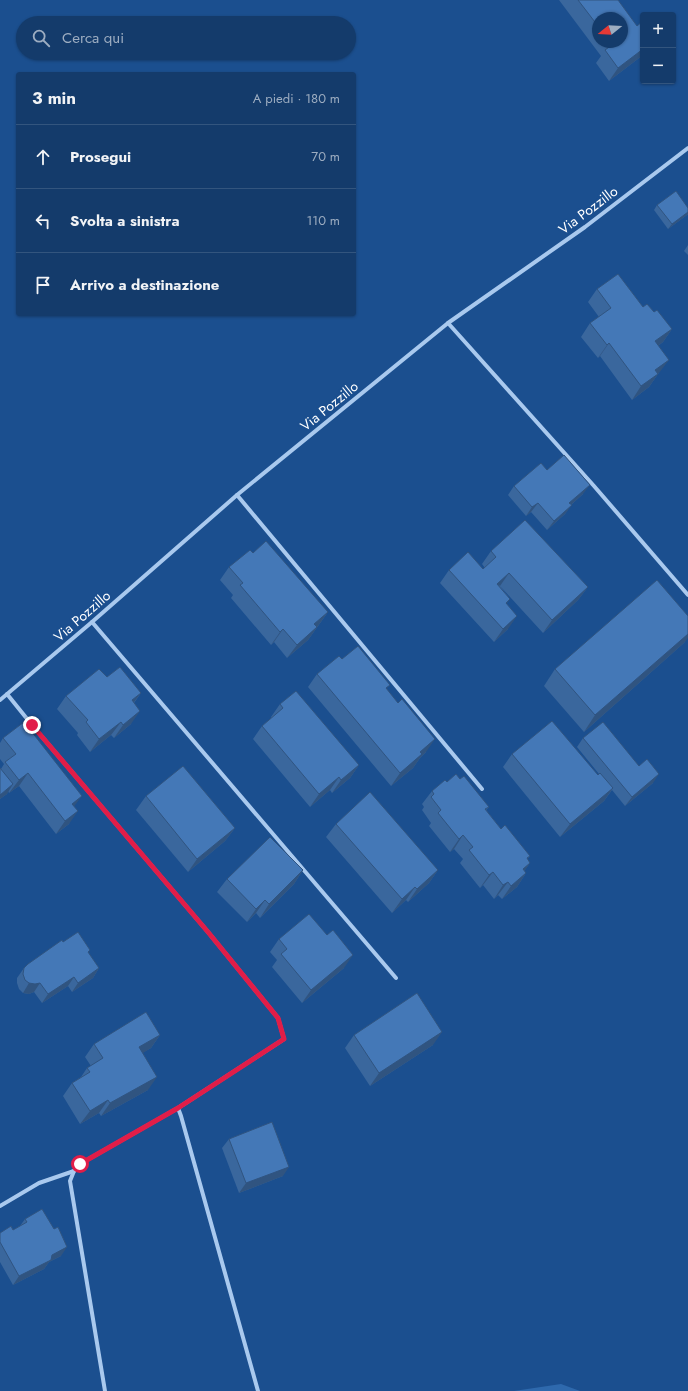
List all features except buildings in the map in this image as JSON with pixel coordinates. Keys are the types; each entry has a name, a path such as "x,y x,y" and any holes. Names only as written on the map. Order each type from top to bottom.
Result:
{"street":[{"name":"Via Pozzillo","path":"0,700 237,495 448,323 585,227 688,148"},
{"path":"448,323 589,480 688,595"},
{"path":"237,495 482,789"},
{"path":"92,622 396,978"},
{"path":"7,694 208,932 278,1018 284,1039 178,1108 80,1164 74,1171 70,1181 105,1391"},
{"path":"178,1108 258,1391"},
{"path":"0,1206 39,1183 74,1171"}],"shaded area":[{"path":"561,1384 580,1391 514,1391"}],"route":[{"path":"32,725 208,932 278,1018 284,1039 178,1108 80,1164"}]}
